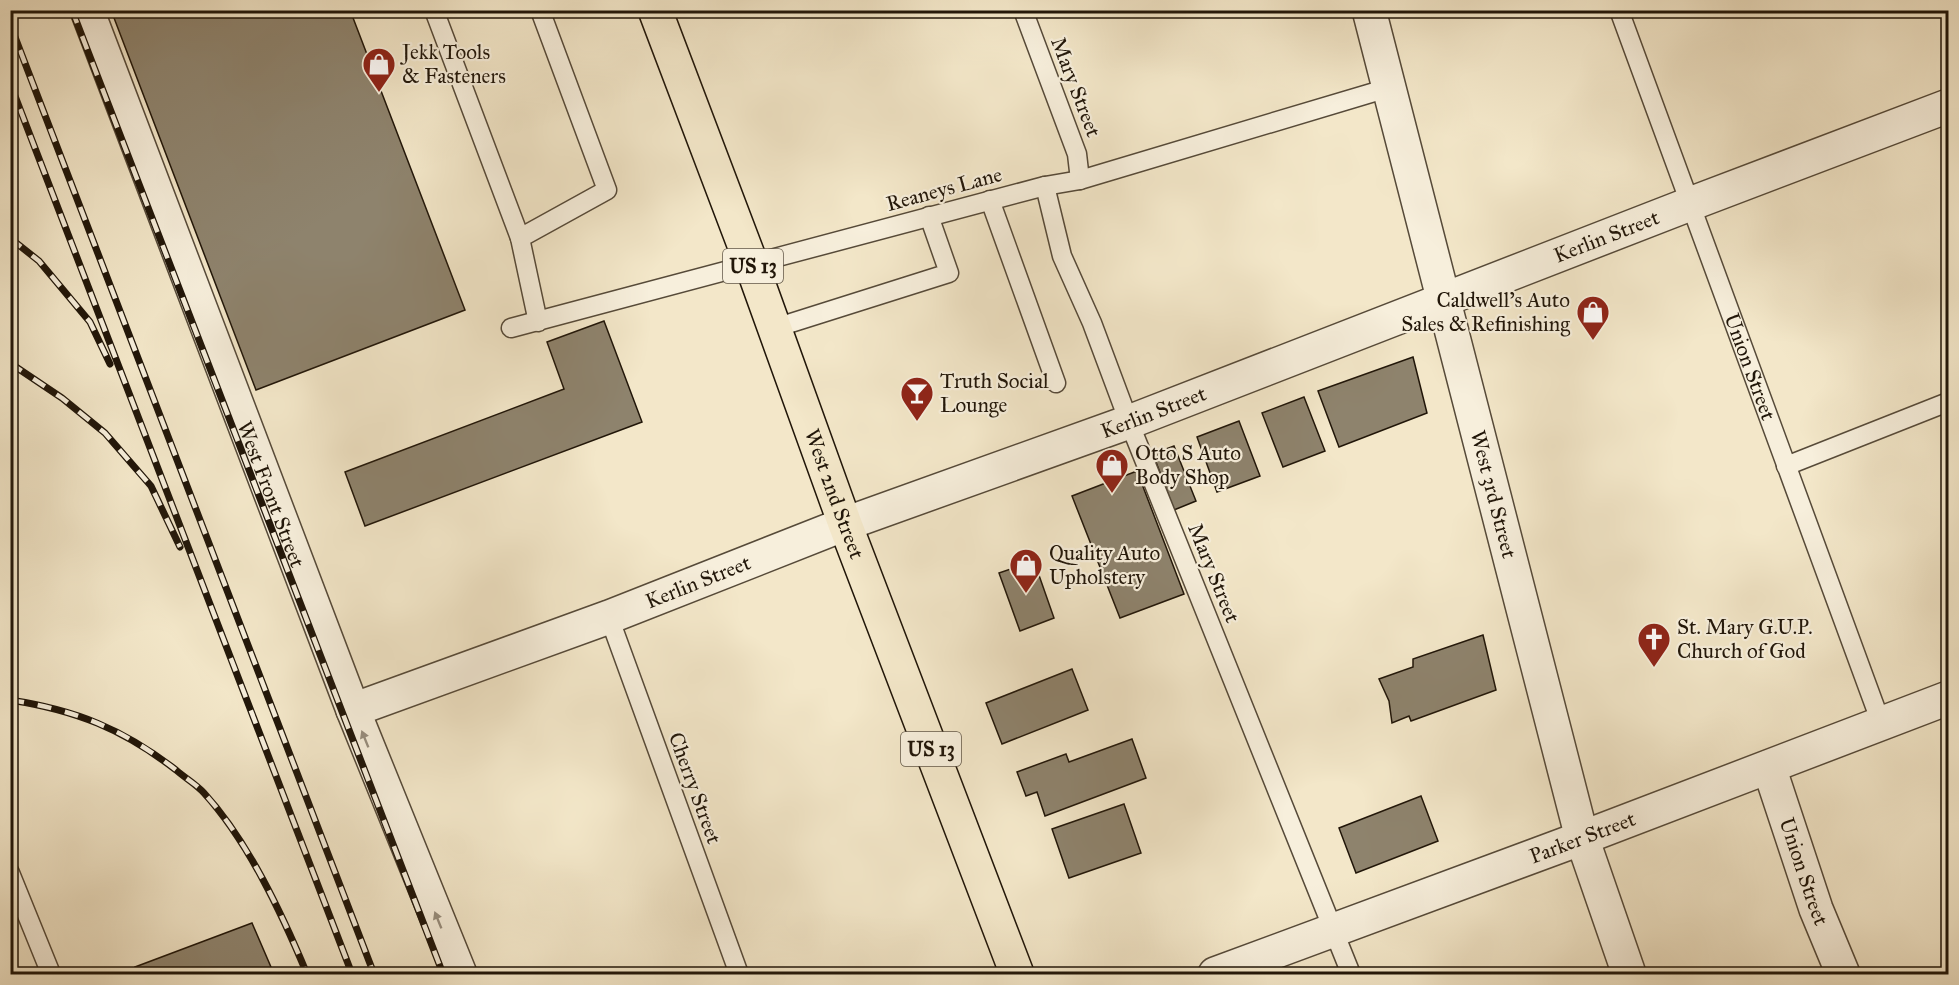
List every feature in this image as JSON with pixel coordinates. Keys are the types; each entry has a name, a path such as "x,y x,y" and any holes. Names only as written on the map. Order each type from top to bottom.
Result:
{"main road":[{"name":"West 2nd Street","path":"655,10 751,262 845,524 1017,975"}],"street":[{"name":"West Front Street","path":"87,10 353,710 460,975"},
{"name":"West 3rd Street","path":"1369,10 1582,838 1629,975"},
{"name":"Kerlin Street","path":"353,710 609,617 845,524 1129,422 1948,106"},
{"name":"Parker Street","path":"1215,975 1948,698"},
{"name":"Union Street","path":"1769,767 1816,909 1843,975"}],"lane":[{"path":"434,10 520,238 538,322"},
{"path":"520,238 607,190 540,10"},
{"name":"Mary Street","path":"1023,10 1077,154 1080,180"},
{"name":"Union Street","path":"1619,10 1881,723"},
{"name":"Reaneys Lane","path":"511,328 751,262 1044,186 1080,180 1388,88"},
{"name":"Mary Street","path":"1044,186 1062,256 1092,323 1129,422 1351,975"},
{"path":"990,200 1056,382"},
{"path":"775,328 949,273 929,216"},
{"path":"1786,466 1948,402"},
{"name":"Cherry Street","path":"609,617 739,975"},
{"path":"10,873 51,975"}],"building":[{"path":"111,10 350,10 465,310 256,390"},
{"path":"604,321 642,422 365,526 345,472 564,389 547,342"},
{"path":"1413,357 1427,413 1339,447 1318,391"},
{"path":"1304,397 1325,451 1283,467 1262,413"},
{"path":"1239,421 1260,476 1217,492 1197,437"},
{"path":"1174,446 1196,501 1174,510 1153,454"},
{"path":"1137,471 1184,594 1120,618 1072,496"},
{"path":"1034,561 1054,618 1020,631 999,573"},
{"path":"1483,635 1496,690 1411,721 1409,716 1392,723 1389,701 1379,679 1413,667 1413,659"},
{"path":"1072,669 1088,710 1002,744 986,703"},
{"path":"1132,739 1146,778 1045,816 1037,792 1026,796 1017,772 1066,754 1069,762"},
{"path":"1421,796 1438,841 1356,873 1339,828"},
{"path":"1124,804 1141,853 1069,878 1052,829"},
{"path":"252,923 274,974 138,974 135,967"}],"railway":[{"path":"72,10 443,974"},
{"path":"10,24 374,974"},
{"path":"10,83 352,974"},
{"path":"10,238 39,261 90,322 110,364"},
{"path":"10,363 62,398 105,433 151,486 180,547"},
{"path":"10,700 56,709 118,732 156,756 201,790 235,833 263,879 307,974"}],"place":[{"name":"Jekk Tools & Fasteners","path":"379,93"},
{"name":"Caldwell's Auto Sales & Refinishing","path":"1593,341"},
{"name":"Truth Social Lounge","path":"917,422"},
{"name":"Otto S Auto Body Shop","path":"1112,494"},
{"name":"Quality Auto Upholstery","path":"1026,594"},
{"name":"St. Mary G.U.P. Church of God","path":"1654,668"}]}
